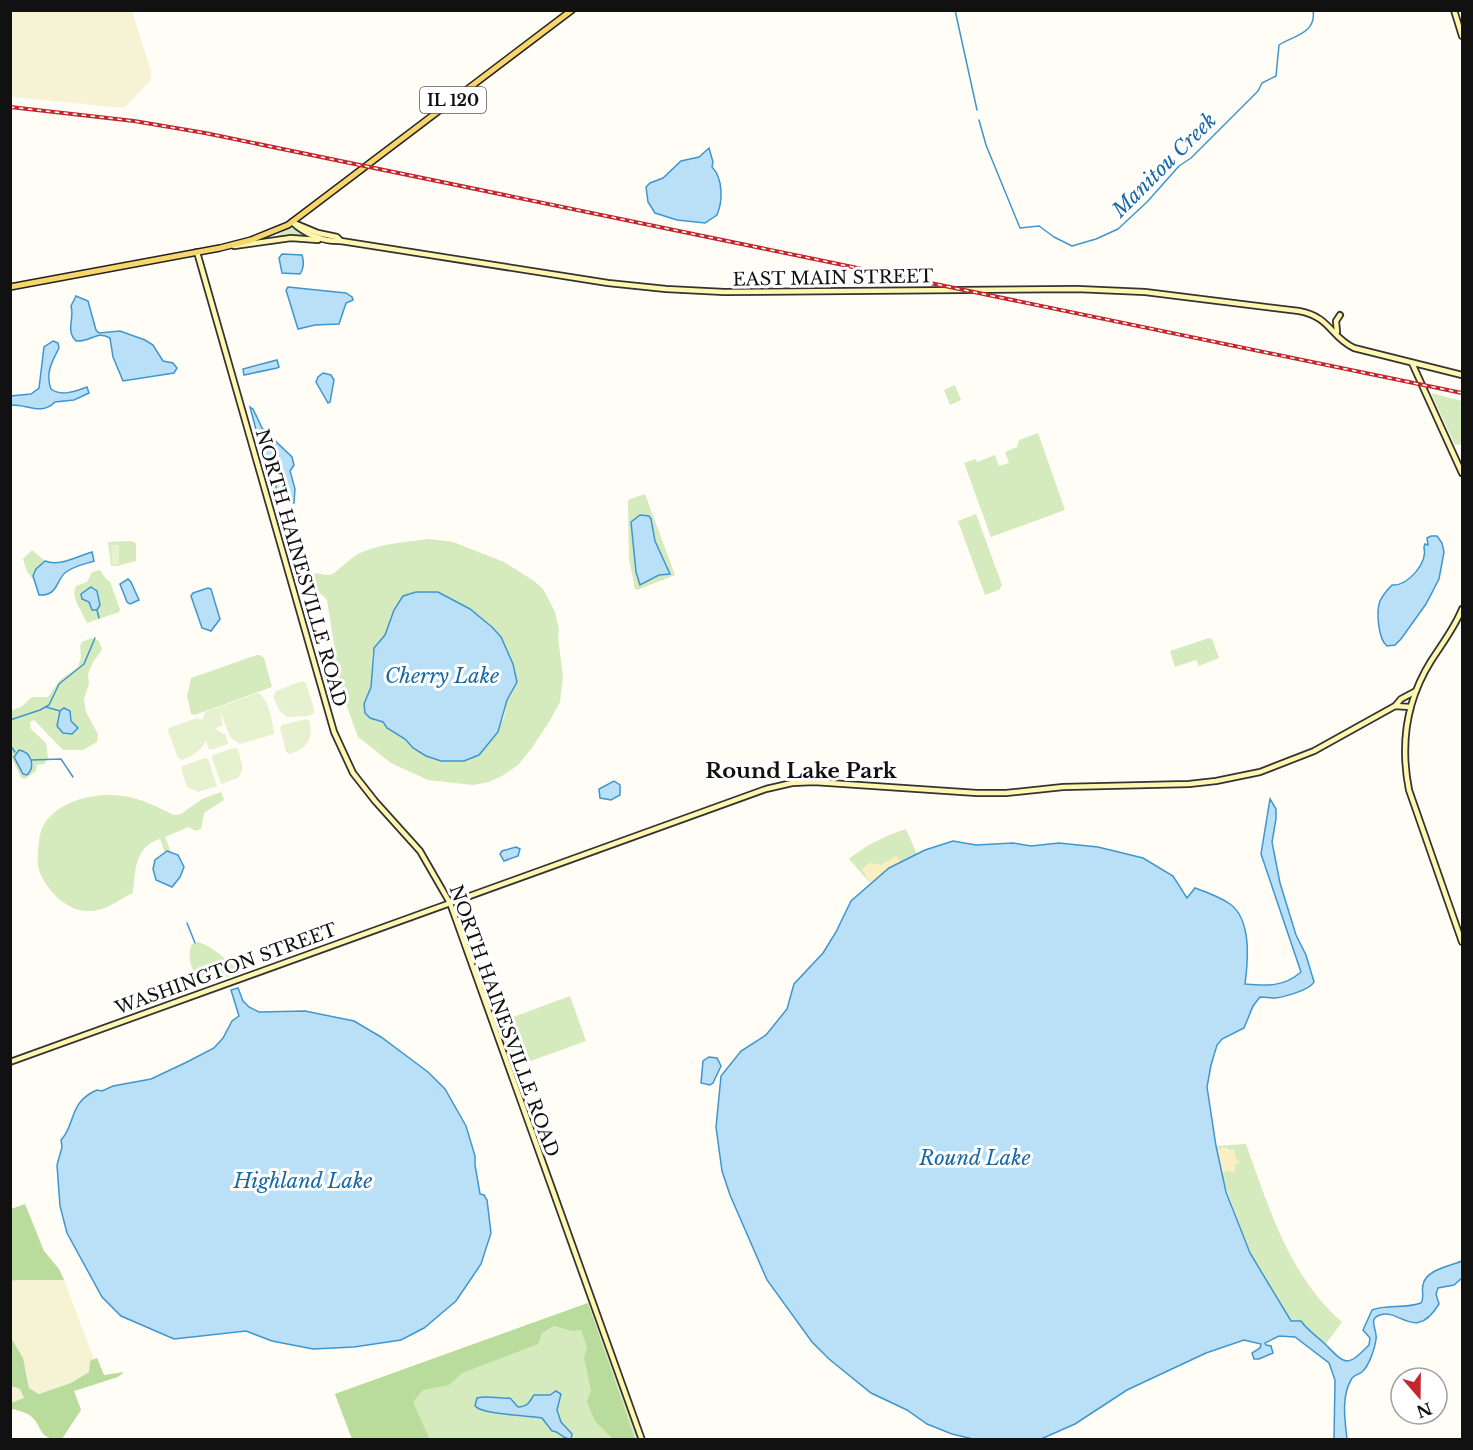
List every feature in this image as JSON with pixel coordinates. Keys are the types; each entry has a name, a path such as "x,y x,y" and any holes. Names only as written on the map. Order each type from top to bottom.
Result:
{"main road":[{"name":"IL 120","path":"10,287 220,248 251,240 292,222 572,10"},
{"path":"1454,10 1462,36"},
{"name":"EAST MAIN STREET","path":"292,222 300,230 325,240 666,290 720,292 1113,290 1299,311 1312,314 1325,321 1338,335"},
{"name":"EAST MAIN STREET","path":"292,222 318,233 337,237 341,241"},
{"path":"220,248 291,238 325,240"},
{"name":"NORTH HAINESVILLE ROAD","path":"197,252 334,732 353,773 420,850 450,903 642,1440"},
{"path":"1340,315 1336,324 1338,335 1345,343 1357,350 1462,375"},
{"path":"1412,363 1462,473"},
{"path":"1462,609 1419,682 1410,706 1405,731 1404,765 1409,790 1462,942"},
{"name":"WASHINGTON STREET","path":"10,1062 766,789 792,783 814,782 977,793 1086,786 1189,784 1244,776 1314,752 1395,706 1401,699 1416,691"},
{"path":"1395,706 1410,706"}],"shaded area":[{"path":"10,11 132,11 151,71 151,80 124,108 11,97"},
{"path":"64,1280 100,1375 44,1396 29,1388 27,1371 11,1338 11,1281"},
{"path":"11,1386 20,1389 26,1402 11,1408"}],"green space":[{"path":"290,227 311,236 312,237 274,237"},
{"path":"955,385 961,400 950,405 944,390"},
{"path":"1431,393 1462,401 1462,444 1455,445"},
{"path":"1038,433 1065,510 991,537 964,463 976,459 977,462 995,455 999,466 1009,463 1005,452 1017,447 1019,440"},
{"path":"645,494 675,575 637,590 629,559 628,500"},
{"path":"976,514 1002,585 999,590 985,595 958,521"},
{"path":"430,539 453,542 504,562 543,589 555,612 563,677 560,702 531,749 518,765 489,782 473,785 428,780 391,763 358,737 341,690 327,600 310,586 306,579 315,573 332,574 357,555 368,550","holes":["427,592 436,593 468,608 496,631 506,648 517,682 507,700 504,718 479,755 464,761 441,761 413,748 405,739 387,728 364,704 371,687 372,653 385,635 394,610 403,596"]},
{"path":"108,542 135,542 136,561 111,566"},
{"path":"111,545 119,545 119,564 112,565"},
{"path":"32,550 45,561 36,569 34,580 27,572 23,559"},
{"path":"100,570 110,582 120,609 119,612 87,623 74,595 76,586 87,582 92,572"},
{"path":"91,638 99,641 102,650 88,674 89,684 84,699 86,712 98,734 97,742 83,750 63,750 34,720 30,722 31,729 46,743 48,758 44,764 37,765 36,771 25,779 21,778 11,756 10,711 21,707 32,697 48,697 60,680 78,667 82,642","holes":["60,711 71,715 71,721 78,728 63,733 58,726","25,752 33,765 30,772 21,768 14,757"]},
{"path":"1212,639 1219,658 1199,666 1196,660 1175,667 1170,651"},
{"path":"257,655 264,658 272,687 195,715 191,714 187,696 191,678"},
{"path":"302,681 306,683 314,709 313,714 287,717 279,710 273,697 276,691"},
{"path":"258,693 268,705 274,734 240,744 230,737 220,710 223,725 215,729 226,735 228,744 211,750 206,740 196,753 182,760 178,758 168,731 169,728 197,718 202,720 205,712"},
{"path":"309,720 311,732 308,742 296,752 290,754 286,752 280,728 282,725"},
{"path":"234,748 238,749 243,769 238,778 221,784 213,755"},
{"path":"208,759 217,786 198,792 187,787 181,769 182,766"},
{"path":"221,792 224,800 204,813 201,829 195,831 189,827 165,837 171,852 165,853 160,839 146,847 138,860 133,893 106,908 82,911 73,908 52,892 43,879 38,856 42,828 58,809 70,803 97,796 123,796 143,801 174,815 181,814 202,799"},
{"path":"906,829 917,854 889,868 870,883 849,859 876,841"},
{"path":"198,942 244,971 205,985 197,977 190,961 192,944"},
{"path":"570,996 586,1041 514,1067 497,1023"},
{"path":"1246,1144 1273,1216 1294,1262 1324,1304 1342,1322 1325,1345 1308,1331 1301,1321 1291,1321 1250,1253 1221,1174 1227,1170 1233,1172 1235,1169 1234,1164 1237,1164 1233,1149 1230,1151 1226,1148 1217,1151 1216,1146"},
{"path":"25,1204 44,1251 59,1269 64,1280 11,1281 11,1209"},
{"path":"588,1303 638,1439 352,1439 335,1394"},
{"path":"588,1303 635,1439 613,1439 595,1421 587,1402 591,1390 584,1357 587,1348 581,1330 573,1331 554,1326 542,1333 538,1344 462,1373 449,1385 423,1390 413,1402 429,1438 352,1439 335,1394"},
{"path":"11,1338 23,1358 29,1388 39,1394 71,1383 89,1372 90,1361 97,1358 104,1375 124,1372 118,1377 74,1391 81,1410 62,1439 53,1439 44,1434 28,1414 11,1410 11,1403 24,1398 20,1389 11,1386"}],"sand":[{"path":"896,856 901,862 870,883 862,869 869,863 881,865"},
{"path":"1223,1147 1228,1151 1236,1150 1234,1156 1240,1162 1234,1165 1234,1172 1227,1170 1221,1174 1217,1151"}],"water":[{"path":"709,148 712,167 718,177 721,190 717,215 705,223 677,220 655,213 648,202 646,187 663,178 681,161 699,157"},
{"path":"282,254 302,255 303,265 300,274 282,273 279,258"},
{"path":"288,287 346,293 353,300 346,303 339,324 315,325 298,329 286,290"},
{"path":"76,296 88,301 96,330 99,333 120,331 145,340 153,345 163,361 173,363 177,368 174,373 123,381 113,357 110,338 101,335 76,341 73,337 71,306"},
{"path":"53,341 58,343 59,348 49,373 51,389 64,393 87,387 89,393 74,400 55,402 40,409 11,405 11,396 31,394 39,388 44,347"},
{"path":"277,360 279,367 277,368 244,375 243,369"},
{"path":"323,373 331,375 334,380 328,403 316,382"},
{"path":"250,407 262,428 292,457 294,465 290,471 295,489 294,503 277,492 276,486 281,476 263,456"},
{"path":"640,515 649,516 651,519 655,541 670,574 659,575 640,585 636,572 631,522"},
{"path":"1437,536 1444,552 1439,579 1426,604 1401,639 1395,645 1387,646 1379,625 1380,601 1392,585 1404,582 1416,572 1423,560 1425,544 1428,545 1427,538"},
{"path":"92,552 94,561 69,570 54,590 45,595 39,595 33,576 36,569 45,561 63,562"},
{"path":"128,579 139,600 130,604 120,584"},
{"path":"91,587 97,591 100,605 97,610 92,610 89,602 82,599 81,594"},
{"path":"211,589 220,619 211,631 202,628 191,596 193,593"},
{"name":"Cherry Lake","path":"416,592 438,592 470,609 501,637 513,664 517,682 507,700 498,732 479,755 464,761 441,761 426,756 387,728 383,722 370,718 365,713 364,704 371,687 374,648 385,635 394,610 403,596"},
{"path":"64,708 70,711 71,721 78,728 72,734 63,733 57,726 60,711"},
{"path":"19,750 27,753 31,760 31,768 27,775 23,774 14,757"},
{"path":"614,781 620,785 620,795 611,800 600,798 599,789"},
{"name":"Round Lake","path":"1270,799 1276,809 1272,842 1280,883 1314,982 1307,988 1290,995 1275,998 1260,997 1253,1006 1244,1028 1222,1039 1217,1045 1211,1065 1207,1087 1216,1146 1226,1192 1250,1253 1291,1321 1301,1321 1342,1360 1346,1361 1355,1358 1369,1345 1370,1338 1363,1330 1372,1310 1421,1303 1423,1285 1428,1276 1439,1269 1462,1261 1462,1278 1454,1285 1438,1288 1436,1294 1439,1304 1422,1321 1408,1322 1387,1314 1374,1319 1376,1339 1371,1357 1365,1369 1352,1378 1346,1394 1344,1409 1347,1439 1334,1439 1335,1380 1329,1363 1295,1337 1279,1336 1265,1343 1271,1346 1273,1353 1259,1359 1254,1359 1252,1353 1260,1348 1261,1344 1244,1340 1206,1353 1127,1390 1075,1424 1041,1439 973,1439 952,1434 927,1424 907,1410 871,1393 812,1342 767,1280 722,1171 716,1127 721,1076 741,1051 766,1035 787,1009 794,984 823,953 851,901 889,868 925,850 953,841 976,845 1013,843 1031,846 1059,843 1098,847 1143,858 1173,876 1187,898 1195,888 1222,899 1237,911 1242,920 1247,941 1245,984 1268,985 1282,983 1295,977 1301,972 1261,854"},
{"path":"516,847 520,849 518,856 504,861 500,854 502,851"},
{"path":"167,851 178,855 184,867 172,887 156,880 153,869 155,860"},
{"name":"Highland Lake","path":"238,988 243,1001 259,1012 305,1011 354,1021 381,1037 428,1072 445,1089 466,1126 475,1156 480,1194 484,1195 487,1200 491,1233 481,1264 456,1301 424,1328 401,1340 354,1347 313,1349 272,1341 246,1331 174,1339 121,1316 102,1297 67,1233 60,1206 57,1165 62,1147 61,1140 81,1101 97,1090 102,1091 113,1086 151,1079 214,1048 223,1038 232,1021 239,1016 231,990"},
{"path":"709,1057 717,1058 721,1066 710,1085 701,1083 703,1061"},
{"path":"556,1391 561,1394 557,1410 561,1422 572,1434 571,1439 552,1431 542,1418 495,1413 475,1406 477,1398 485,1397 510,1398 518,1407 524,1406 534,1395 550,1395"}],"waterway":[{"name":"Manitou Creek","path":"955,10 977,110"},
{"name":"Manitou Creek","path":"979,120 986,145 1020,228 1039,226 1072,246 1096,239 1118,229 1147,202 1179,166 1191,158 1258,91 1262,83 1276,76 1279,45 1307,29 1313,18 1313,10"},
{"path":"97,610 99,618"},
{"path":"10,720 49,705 59,684 84,664 95,638"},
{"path":"46,707 60,711"},
{"path":"10,745 15,752"},
{"path":"31,760 61,759 73,777"},
{"path":"187,923 195,943"}],"railway":[{"path":"10,107 134,121 205,133 1462,393"}],"district":[{"name":"Round Lake Park","path":"801,771"}]}
